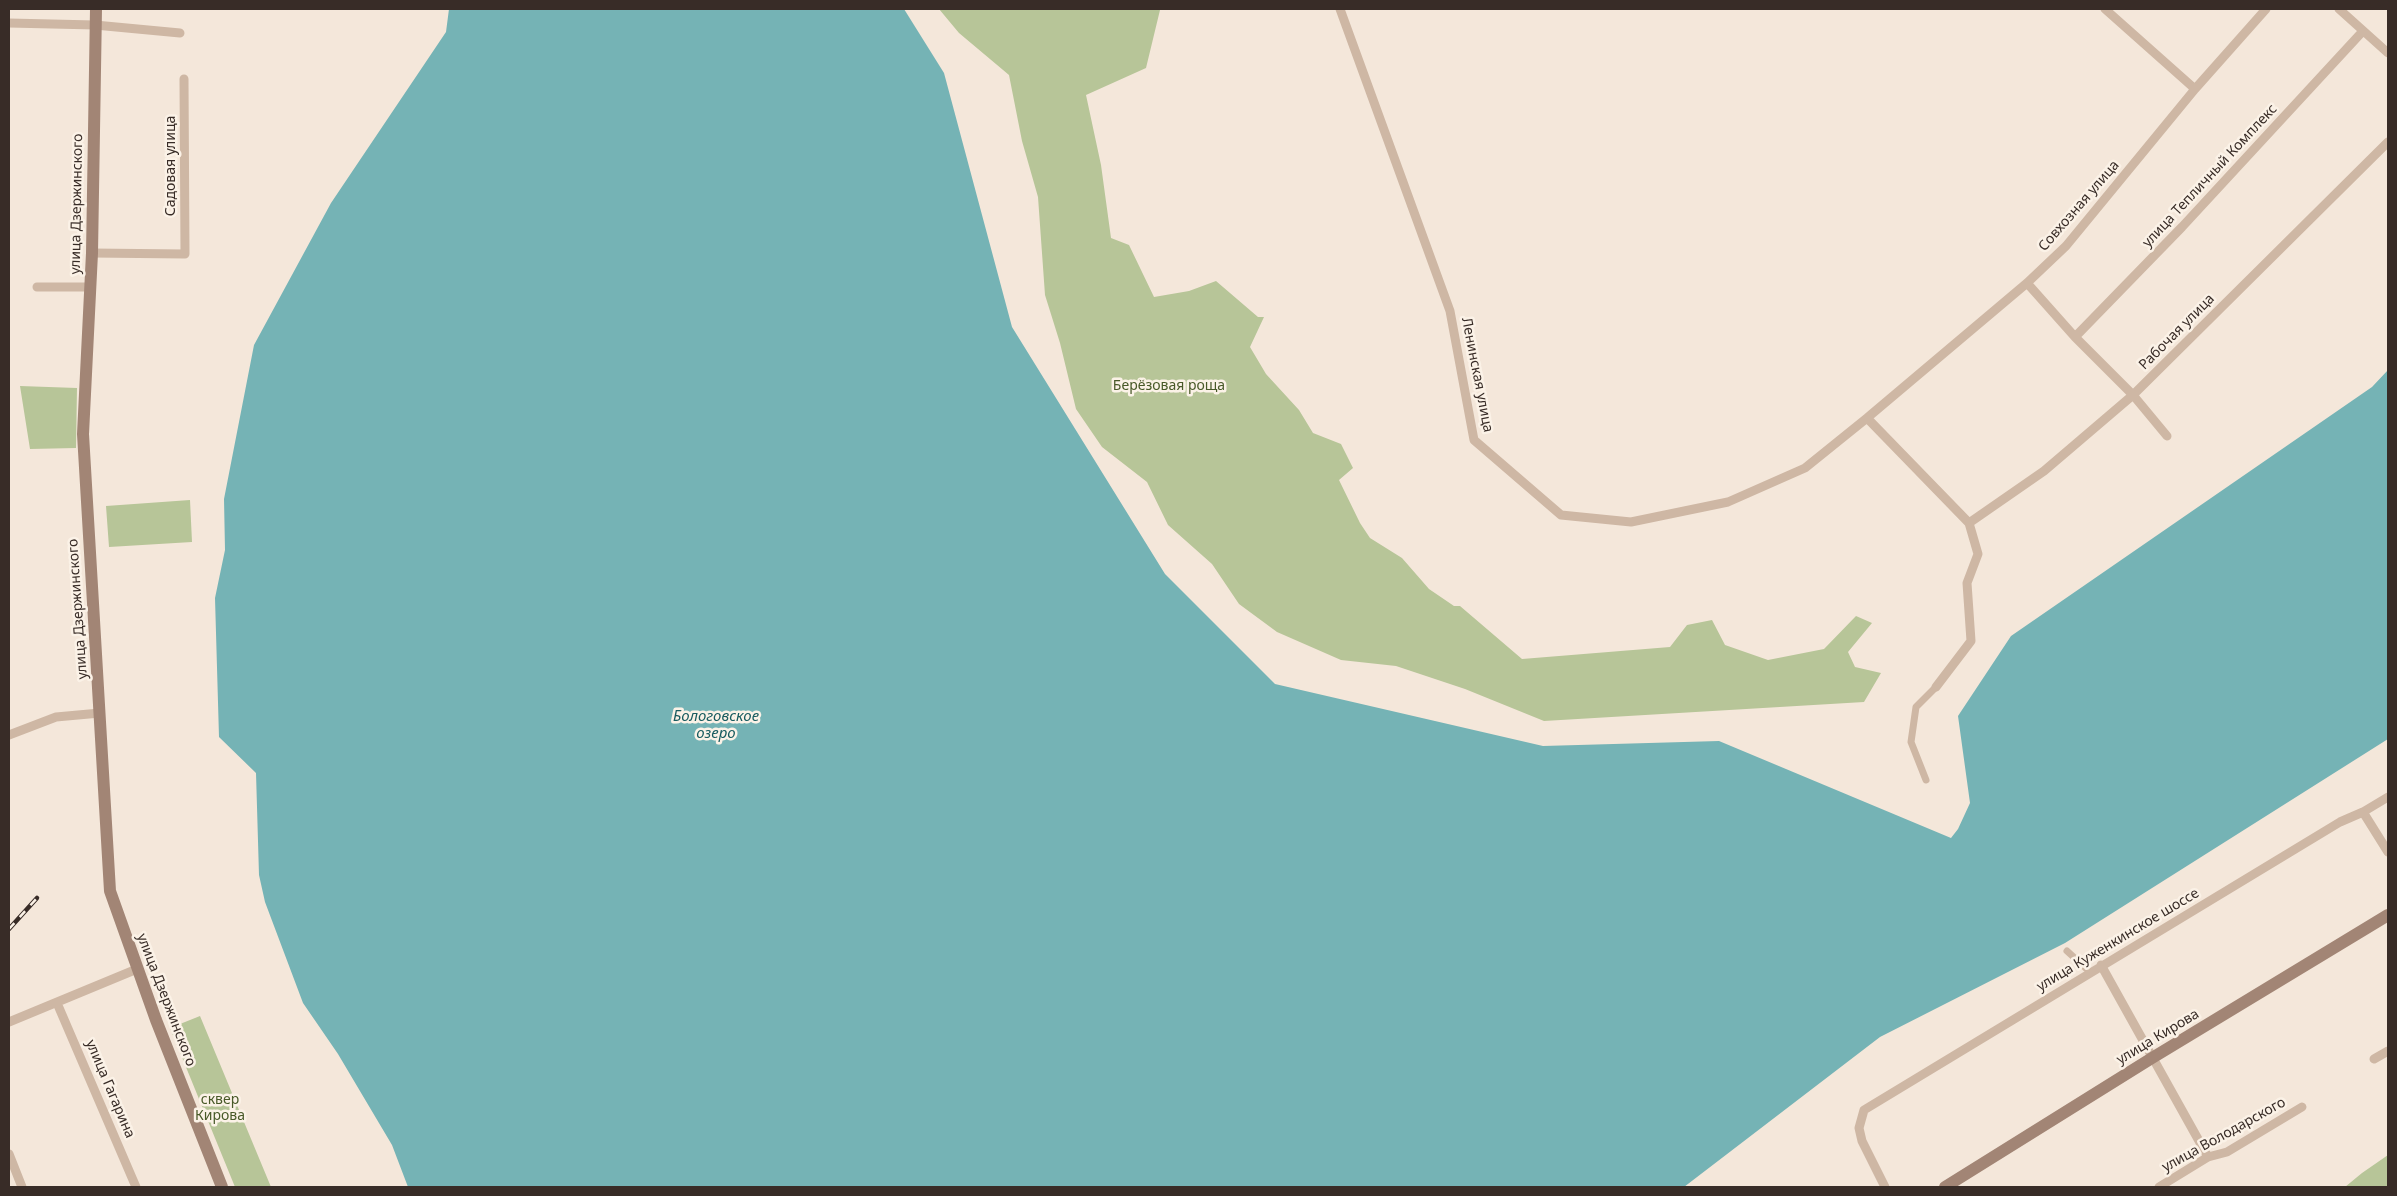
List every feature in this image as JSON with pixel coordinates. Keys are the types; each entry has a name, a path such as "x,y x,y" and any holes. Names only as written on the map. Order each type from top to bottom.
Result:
{"main road":[{"name":"улица Дзержинского","path":"96,9 92,253 83,434 110,891 137,969 222,1187"},
{"name":"улица Кирова","path":"1945,1187 2152,1058 2388,915"}],"street":[{"name":"Ленинская улица","path":"1340,9 1450,311 1474,440 1561,515 1631,522 1728,502 1805,468 1867,418"},
{"path":"2105,9 2195,89"},
{"name":"Совхозная улица","path":"1867,418 2027,283 2066,246 2195,89 2266,9"},
{"path":"2339,9 2388,53"},
{"path":"9,24 95,25 180,33"},
{"name":"улица Тепличный Комплекс","path":"2075,337 2182,227 2362,30"},
{"name":"Садовая улица","path":"92,253 185,254 184,79"},
{"name":"Рабочая улица","path":"1969,523 2044,471 2133,395 2388,142"},
{"path":"2027,283 2075,337 2133,395 2167,436"},
{"path":"37,287 90,287"},
{"path":"1867,418 1969,523 1978,554 1967,583 1971,641 1936,687 1916,706 1912,742 1926,780"},
{"path":"9,735 56,717 100,712"},
{"name":"улица Куженкинское шоссе","path":"1885,1187 1862,1141 1860,1128 1864,1110 2340,822 2388,798"},
{"path":"2363,812 2388,852"},
{"path":"2066,951 2090,972"},
{"path":"2101,966 2208,1157"},
{"path":"9,1022 137,969"},
{"name":"улица Гагарина","path":"57,1003 136,1187"},
{"path":"2374,1059 2388,1051"},
{"name":"улица Володарского","path":"2159,1187 2208,1157 2227,1152 2302,1107"},
{"path":"9,1154 22,1187"}],"green space":[{"name":"Берёзовая роща","path":"939,9 1160,10 1146,68 1086,95 1101,165 1111,238 1129,245 1154,297 1189,291 1216,281 1258,317 1264,317 1250,347 1266,374 1299,410 1313,433 1341,444 1353,468 1339,480 1360,523 1370,538 1402,558 1429,589 1454,606 1460,606 1522,659 1670,647 1687,625 1712,620 1725,645 1768,660 1824,649 1856,616 1872,623 1848,652 1855,667 1881,673 1864,702 1544,721 1465,689 1396,666 1341,660 1277,632 1239,604 1212,564 1168,525 1147,482 1102,447 1076,409 1060,343 1045,295 1038,197 1022,141 1009,75 959,33"},
{"path":"20,386 77,388 76,448 30,449"},
{"path":"190,500 192,542 109,547 106,506"},
{"name":"сквер Кирова","path":"200,1016 271,1187 235,1187 170,1028"},
{"path":"2388,1155 2388,1187 2345,1187 2362,1173"}],"water":[{"name":"Бологовское озеро","path":"449,9 904,9 944,73 1012,327 1165,574 1275,684 1543,746 1719,741 1951,838 1958,829 1970,803 1958,716 2011,636 2372,387 2388,370 2388,739 2065,943 1880,1037 1684,1187 408,1187 392,1145 338,1054 303,1003 265,902 259,875 256,773 219,737 215,598 225,550 224,499 254,345 331,203 446,32"}],"railway":[{"path":"9,929 37,898"}]}
